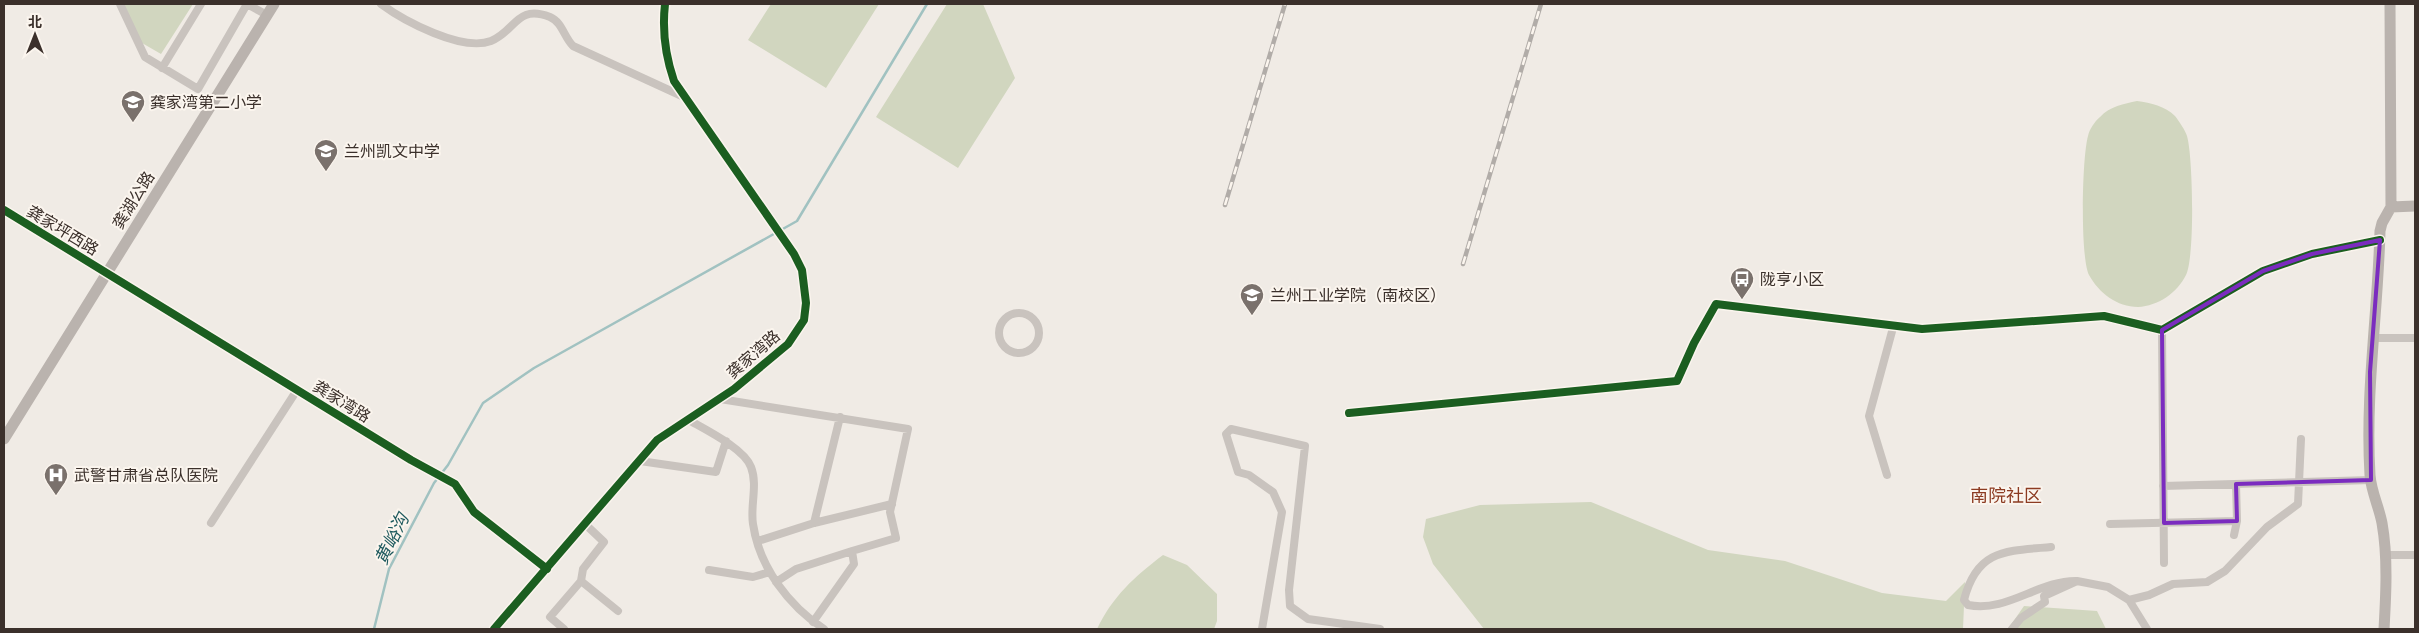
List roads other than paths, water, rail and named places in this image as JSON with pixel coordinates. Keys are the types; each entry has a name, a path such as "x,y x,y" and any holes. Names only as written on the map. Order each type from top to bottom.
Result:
{"street":[{"path":"120,4 145,57 198,88 247,4 267,15"},
{"path":"162,68 202,4"},
{"name":"龚湖公路","path":"4,440 274,4"},
{"path":"381,4 443,37 471,43 490,41 503,34 522,15 534,13 550,17 558,21 565,38 573,46 686,98"},
{"name":"龚家湾路","path":"494,629 657,440 720,399 788,344 804,320 806,303 802,270 785,241 674,81 666,60 663,22 665,4"},
{"path":"2384,629 2385,555 2382,524 2371,480 2370,372 2382,223 2391,207 2390,4"},
{"path":"2391,207 2415,206"},
{"name":"龚家坪西路","path":"4,210 108,273"},
{"path":"1349,413 1677,381 1694,343 1716,304 1894,324 1922,329 2104,316 2162,330 2263,271 2312,254 2380,240"},
{"name":"龚家湾路","path":"108,273 411,460 434,470 455,484 474,512 546,569"},
{"path":"1023,313 1036,322 1038,337 1030,349 1014,352 1002,344 999,328 1008,316 1023,313"},
{"path":"1887,475 1869,416 1894,324"},
{"path":"2162,330 2164,563"},
{"path":"2374,338 2415,338"},
{"path":"211,523 297,390"},
{"path":"720,399 908,429 890,512 896,538 796,569 776,582"},
{"path":"814,522 840,417"},
{"path":"688,419 726,441 751,466 753,524 764,562 776,582 807,618 824,629"},
{"path":"1262,629 1282,512 1274,492 1249,475 1238,472 1226,434 1231,429 1305,446 1289,590 1290,606 1308,619 1380,629"},
{"path":"2129,600 2149,595 2173,584 2206,582 2225,571 2267,527 2298,504 2301,439"},
{"path":"640,461 716,472 726,441"},
{"path":"2164,486 2371,480"},
{"path":"2234,535 2237,521 2236,484"},
{"path":"758,541 814,522 892,504"},
{"path":"2110,524 2237,521"},
{"path":"564,629 550,617 580,581 583,569 604,542 585,524"},
{"path":"2051,547 2009,552 1989,558 1981,564 1967,588 1964,600 1968,606 1980,608 2002,604 2063,581 2077,581 2108,587 2129,600 2147,629"},
{"path":"813,622 854,564 852,551"},
{"path":"2385,555 2415,555"},
{"path":"709,570 753,578 770,572"},
{"path":"580,581 618,611"},
{"path":"2012,629 2021,618 2045,602 2044,596 2077,581"}],"waterway":[{"name":"黄峪沟","path":"374,629 389,569 434,483 448,465 483,403 534,368 797,221 927,4"}],"railway":[{"path":"1225,205 1285,4"},
{"path":"1463,264 1541,4"}],"place":[{"name":"龚家湾第二小学","path":"133,123"},
{"name":"兰州凯文中学","path":"326,172"},
{"name":"陇亨小区","path":"1742,300"},
{"name":"兰州工业学院（南校区）","path":"1252,316"},
{"name":"武警甘肃省总队医院","path":"56,496"}],"district":[{"name":"南院社区","path":"2006,496"}]}
